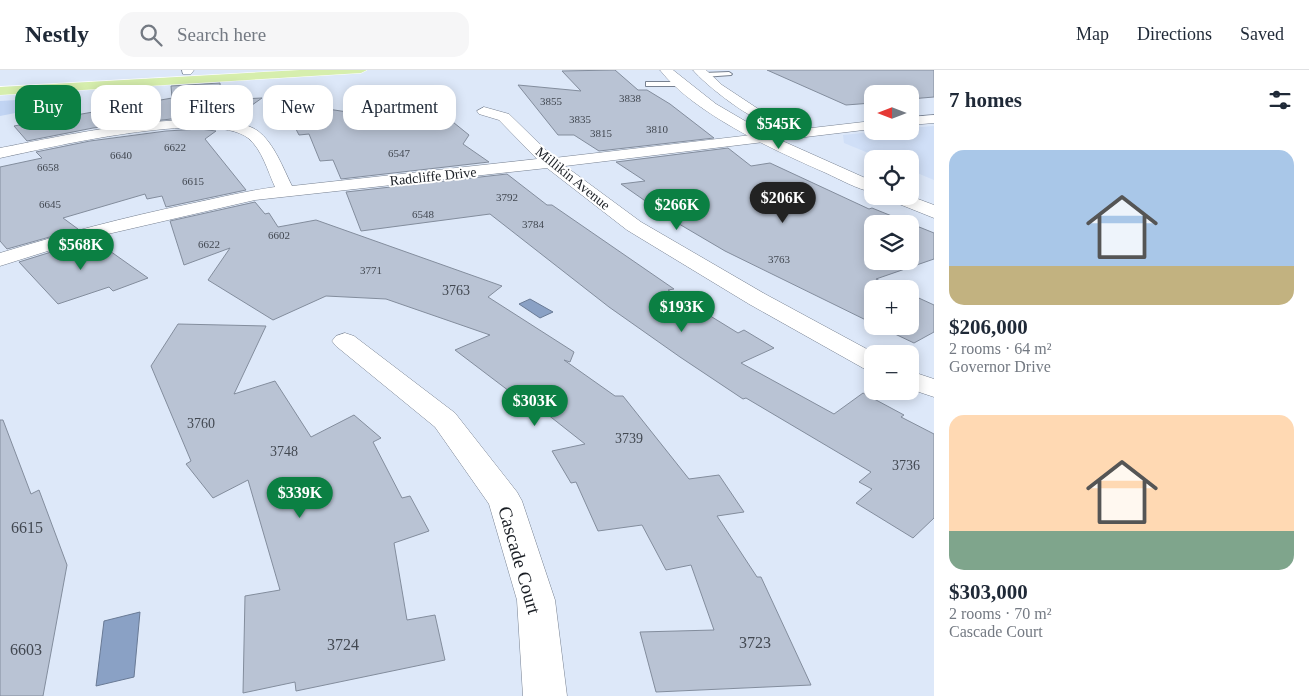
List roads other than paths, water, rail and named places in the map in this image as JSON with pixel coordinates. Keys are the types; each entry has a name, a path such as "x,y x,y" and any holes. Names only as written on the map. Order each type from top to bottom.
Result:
{"main road":[{"path":"0,83 224,70"},
{"path":"0,91 361,70"}],"street":[{"path":"666,70 680,84 721,113 804,158 864,184"},
{"path":"702,73 718,88 791,134 818,146"},
{"name":"Millikin Avenue","path":"484,111 504,117 550,163 634,226 757,299 864,358"},
{"path":"919,120 934,119"},
{"path":"0,152 168,124 239,127 250,132 259,140 286,192"},
{"name":"Radcliffe Drive","path":"0,260 80,235 143,219 255,195 864,126"},
{"path":"919,189 934,195"},
{"path":"917,205 934,212"},
{"name":"Cascade Court","path":"345,341 445,420 505,501 536,600 545,696"},
{"path":"919,383 934,390"}],"lane":[{"path":"702,73 729,74"},
{"path":"648,84 680,84"}]}
